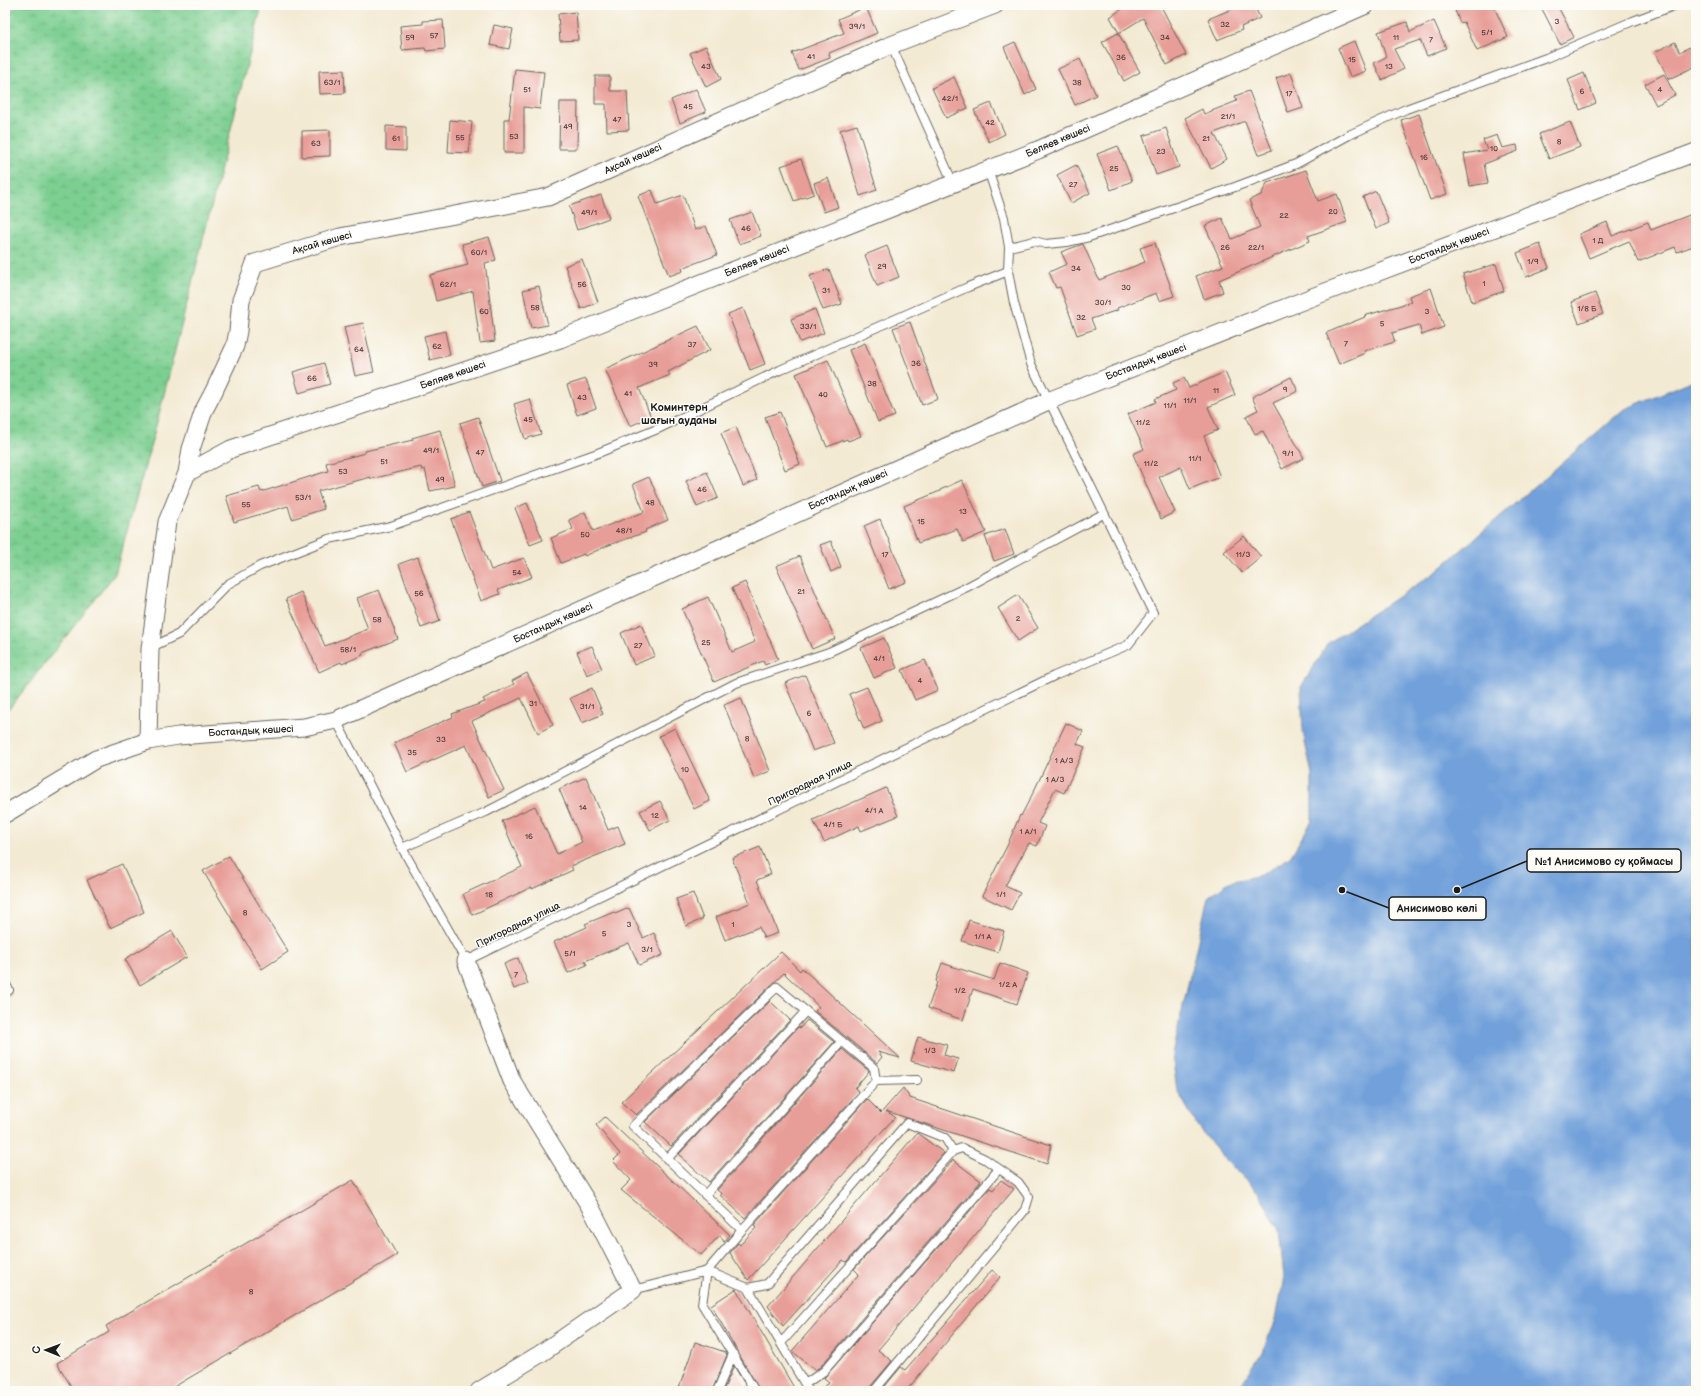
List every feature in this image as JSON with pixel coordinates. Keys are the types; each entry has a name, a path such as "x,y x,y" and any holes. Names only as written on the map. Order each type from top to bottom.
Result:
{"street":[{"name":"Ақсай көшесі","path":"186,473 191,448 204,410 235,346 241,300 255,263 340,237 548,197 891,45 995,5"},
{"name":"Беляев көшесі","path":"186,473 231,449 560,339 988,170 1038,150 1366,5"},
{"name":"Бостандық көшесі","path":"5,814 96,759 148,741 178,736 304,728 336,720 1048,401 1315,296 1696,152"},
{"path":"148,741 150,649 167,522 186,473"},
{"path":"466,961 512,1080 592,1210 633,1290 540,1354 479,1391"}],"lane":[{"path":"1009,247 1034,241 1046,244 1067,242 1089,237 1235,187 1296,164 1349,135 1406,109 1546,58 1633,21 1676,5"},
{"path":"891,45 954,183"},
{"path":"402,848 486,812 736,683 829,652 967,587 1104,514 1031,364 1014,304 1008,271 1009,247 1004,218 988,170"},
{"path":"150,649 179,634 228,584 260,566 329,539 391,526 598,453 660,428 780,370 968,286 1008,271"},
{"name":"Пригородная улица","path":"466,961 1054,676 1128,645 1153,614 1104,514"},
{"path":"336,720 402,848 466,961"},
{"path":"5,983 9,990 5,994"},
{"path":"742,1230 633,1126 777,987 874,1068 876,1081"},
{"path":"667,1159 806,1011"},
{"path":"705,1195 842,1041"},
{"path":"755,1391 702,1304 707,1271 876,1081 917,1080"},
{"path":"633,1290 707,1271 748,1288 767,1284 907,1123 945,1138 953,1151"},
{"path":"781,1343 953,1151 962,1148 985,1159 1018,1182 1029,1197 1025,1210 874,1391"},
{"path":"748,1288 807,1388 824,1372 999,1169"},
{"path":"717,1391 733,1354"}],"green space":[{"path":"5,5 262,5 155,430 115,574 5,714"}],"water":[{"path":"1696,379 1696,1391 1237,1391 1261,1354 1276,1320 1284,1277 1279,1230 1259,1193 1228,1162 1198,1127 1177,1090 1172,1054 1208,897 1229,882 1261,875 1290,857 1312,821 1312,774 1303,732 1301,687 1328,643 1436,572 1623,410"}],"building":[{"path":"1128,5 1164,5 1161,6 1186,55 1167,65 1143,18 1119,33 1110,17"},
{"path":"1242,5 1254,5 1260,18 1241,27 1242,30 1217,40 1208,19"},
{"path":"1453,5 1493,5 1508,37 1477,51 1464,22 1460,23"},
{"path":"1540,5 1557,5 1574,37 1560,44"},
{"path":"866,7 877,33 829,53 830,58 799,70 792,53 844,33 838,19"},
{"path":"576,12 578,40 560,41 558,14"},
{"path":"443,20 445,49 426,51 425,48 402,50 400,26 423,24 423,21"},
{"path":"1434,21 1446,48 1427,56 1420,40 1394,49 1404,69 1382,80 1374,63 1386,57 1378,32 1407,22 1410,32"},
{"path":"494,25 513,29 509,49 490,45"},
{"path":"1118,33 1140,72 1124,81 1102,42"},
{"path":"1354,41 1366,71 1350,77 1338,48"},
{"path":"1015,42 1036,89 1025,95 1004,47"},
{"path":"1675,42 1680,52 1696,44 1696,66 1669,79 1655,52"},
{"path":"706,46 721,79 706,87 690,53"},
{"path":"1080,59 1096,95 1075,105 1058,69"},
{"path":"515,69 544,72 540,109 524,107 524,153 504,153 504,119 509,119"},
{"path":"344,70 345,93 320,94 319,71"},
{"path":"1291,73 1303,108 1288,113 1276,78"},
{"path":"1584,73 1596,103 1580,110 1568,80"},
{"path":"1664,74 1675,95 1656,105 1645,84"},
{"path":"595,76 610,76 610,91 627,91 629,130 607,131 606,104 595,104"},
{"path":"954,77 968,108 946,118 932,88"},
{"path":"696,89 706,112 680,123 671,100"},
{"path":"1249,91 1272,150 1258,155 1245,121 1214,133 1227,159 1211,168 1185,118 1202,109 1204,114 1237,101 1235,96"},
{"path":"560,102 578,102 577,149 559,149"},
{"path":"991,103 1005,134 989,142 974,110"},
{"path":"1419,114 1447,194 1430,200 1401,120"},
{"path":"450,120 472,122 469,153 448,152"},
{"path":"1570,122 1580,147 1549,159 1539,134"},
{"path":"857,125 877,190 860,196 840,130"},
{"path":"386,126 406,127 406,151 386,150"},
{"path":"1166,128 1179,167 1156,175 1143,136"},
{"path":"330,130 330,156 302,157 302,131"},
{"path":"1497,135 1502,148 1517,145 1518,151 1484,164 1488,183 1470,186 1464,154 1487,150 1483,140"},
{"path":"1118,146 1132,181 1111,190 1097,154"},
{"path":"801,159 814,194 794,201 781,166"},
{"path":"1076,165 1090,193 1071,203 1057,175"},
{"path":"1306,170 1318,201 1337,194 1347,222 1308,236 1310,241 1219,280 1223,292 1204,299 1196,276 1223,266 1205,226 1222,218 1232,239 1260,227 1249,200 1261,195 1267,183"},
{"path":"828,178 838,207 824,212 814,183"},
{"path":"652,190 657,204 683,195 695,230 706,226 717,255 682,268 683,271 669,276 638,196"},
{"path":"1376,191 1389,223 1376,229 1363,197"},
{"path":"601,195 609,218 577,230 569,206"},
{"path":"752,212 761,236 739,244 730,220"},
{"path":"1692,214 1696,223 1696,245 1677,252 1675,247 1638,262 1629,241 1589,258 1579,234 1607,222 1612,236 1648,222 1651,230"},
{"path":"489,237 496,260 485,263 495,341 480,343 473,291 436,301 430,275 468,265 462,244"},
{"path":"1155,243 1174,296 1159,301 1156,293 1117,308 1118,310 1091,319 1095,329 1077,335 1060,287 1056,288 1049,272 1067,264 1061,252 1083,244 1099,280 1145,262 1140,248"},
{"path":"1540,244 1549,268 1526,277 1517,253"},
{"path":"887,246 899,277 877,286 865,255"},
{"path":"582,259 598,302 581,309 565,266"},
{"path":"1496,264 1504,291 1472,302 1463,274"},
{"path":"829,269 842,304 823,310 810,276"},
{"path":"539,286 548,325 531,328 523,290"},
{"path":"1431,288 1444,327 1422,335 1419,325 1392,333 1395,342 1364,351 1365,353 1339,364 1326,333 1365,317 1364,316 1411,302 1409,296"},
{"path":"1595,293 1603,314 1579,323 1571,302"},
{"path":"743,308 765,364 750,370 728,314"},
{"path":"815,309 824,333 800,342 791,319"},
{"path":"910,322 938,399 922,405 893,328"},
{"path":"363,323 374,372 355,376 344,327"},
{"path":"698,326 710,350 668,372 670,375 639,388 651,417 630,426 605,369"},
{"path":"445,331 450,355 430,360 424,336"},
{"path":"865,343 895,416 878,422 849,350"},
{"path":"828,360 861,436 848,441 847,439 827,447 796,374"},
{"path":"324,363 330,384 299,393 293,372"},
{"path":"1225,372 1235,395 1208,407 1218,430 1204,436 1220,477 1190,489 1181,467 1159,477 1175,512 1161,519 1133,454 1144,449 1128,414 1156,402 1155,399 1176,390 1173,383 1184,378 1189,388"},
{"path":"1291,377 1298,391 1273,403 1304,458 1282,469 1263,431 1255,434 1246,416 1258,410 1252,397"},
{"path":"586,379 596,408 577,415 567,385"},
{"path":"530,399 541,434 525,439 514,404"},
{"path":"780,412 800,464 785,470 765,417"},
{"path":"478,417 500,481 482,487 460,423"},
{"path":"736,427 757,480 743,486 721,433"},
{"path":"440,430 455,486 430,491 425,469 422,470 421,467 371,479 371,477 318,491 324,509 292,519 288,506 234,522 226,496 259,487 261,492 328,471 326,463 365,453 365,451 413,440 412,438"},
{"path":"707,472 718,498 697,507 686,481"},
{"path":"649,477 668,520 645,530 646,532 609,545 585,556 584,554 561,563 551,538 573,529 569,520 585,512 593,531 644,512 633,484"},
{"path":"962,480 986,532 963,542 957,529 918,543 904,506"},
{"path":"527,503 543,540 530,545 515,508"},
{"path":"469,512 491,570 524,558 532,577 498,590 500,594 481,601 451,519"},
{"path":"880,519 906,582 889,589 864,526"},
{"path":"1005,529 1014,554 994,561 985,536"},
{"path":"1244,536 1261,557 1242,573 1224,552"},
{"path":"831,541 841,567 831,572 820,545"},
{"path":"800,556 835,639 812,649 776,566"},
{"path":"418,557 440,621 421,628 399,564"},
{"path":"745,582 778,659 765,665 763,661 714,682 682,609 708,597 732,652 755,642 732,588"},
{"path":"379,590 398,639 362,653 363,655 342,664 341,662 319,672 286,599 301,592 325,646 368,629 357,598"},
{"path":"1018,595 1038,628 1018,641 998,608"},
{"path":"641,624 655,656 634,665 621,633"},
{"path":"884,638 897,668 874,678 861,648"},
{"path":"592,646 602,669 587,675 577,652"},
{"path":"925,660 938,690 915,700 902,670"},
{"path":"527,673 553,725 538,733 521,698 472,721 504,790 489,797 466,745 407,772 394,743 453,717 452,714 485,702 483,699 514,684 512,681"},
{"path":"805,675 834,743 813,751 785,683"},
{"path":"867,687 882,721 864,729 849,694"},
{"path":"592,688 603,714 582,723 570,698"},
{"path":"741,698 770,771 754,778 724,705"},
{"path":"1066,723 1083,731 1077,744 1085,747 1064,793 1055,789 1038,823 1045,826 1037,846 1029,843 1005,886 1020,893 1011,910 982,896"},
{"path":"675,728 710,801 694,809 659,736"},
{"path":"586,777 608,830 618,826 625,844 571,866 573,870 472,915 463,894 522,867 502,821 535,806 557,854 582,842 559,789"},
{"path":"886,788 898,816 861,831 859,826 824,842 813,820"},
{"path":"660,801 670,820 650,830 640,811"},
{"path":"760,847 771,874 757,880 778,933 764,938 759,927 725,940 716,917 750,903 732,858"},
{"path":"229,856 288,952 262,969 203,871"},
{"path":"122,864 144,912 110,928 87,880"},
{"path":"693,893 703,919 686,926 676,899"},
{"path":"629,908 643,938 654,933 663,955 639,965 629,943 585,961 587,965 568,973 554,942 587,927 585,924 614,912 615,914"},
{"path":"969,920 1004,931 998,952 962,941"},
{"path":"172,931 187,957 140,985 125,959"},
{"path":"781,952 800,971 802,968 900,1058 878,1052 882,1057 877,1063 815,1011 819,1007 784,973 636,1115 621,1102"},
{"path":"518,958 528,984 514,989 504,964"},
{"path":"942,963 994,980 1000,963 1028,973 1017,1004 973,989 963,1020 928,1008"},
{"path":"770,1001 790,1020 671,1146 645,1122"},
{"path":"807,1020 834,1042 709,1182 679,1154 798,1027 800,1028"},
{"path":"918,1037 947,1045 944,1055 958,1059 954,1073 911,1061"},
{"path":"842,1049 869,1071 855,1088 859,1092 745,1218 720,1195 722,1194 717,1190"},
{"path":"903,1088 910,1098 1051,1145 1047,1164 886,1111 895,1117 748,1280 730,1253 738,1243 740,1245 756,1228 754,1225 867,1099 881,1113"},
{"path":"605,1117 730,1235 724,1242 720,1235 701,1255 621,1190 631,1180 613,1161 620,1154 596,1125"},
{"path":"917,1133 944,1153 846,1262 843,1260 783,1326 768,1306"},
{"path":"953,1160 981,1181 820,1367 815,1370 792,1351 859,1274 854,1269"},
{"path":"353,1180 397,1255 167,1391 74,1391 57,1363 109,1332 106,1326"},
{"path":"1001,1180 1014,1189 878,1350 892,1361 870,1387 869,1391 821,1391 829,1382 824,1378 990,1188 993,1190"},
{"path":"992,1270 1000,1277 906,1391 881,1391 901,1367 905,1370"},
{"path":"736,1289 796,1391 760,1391 711,1305"},
{"path":"695,1342 725,1352 727,1355 712,1391 678,1391"},
{"path":"734,1366 749,1391 723,1391"}],"place":[{"name":"Анисимово көлі","path":"1342,890"},
{"name":"№1 Анисимово су қоймасы","path":"1457,890"}],"district":[{"name":"Коминтерн шағын ауданы","path":"679,413"}]}
